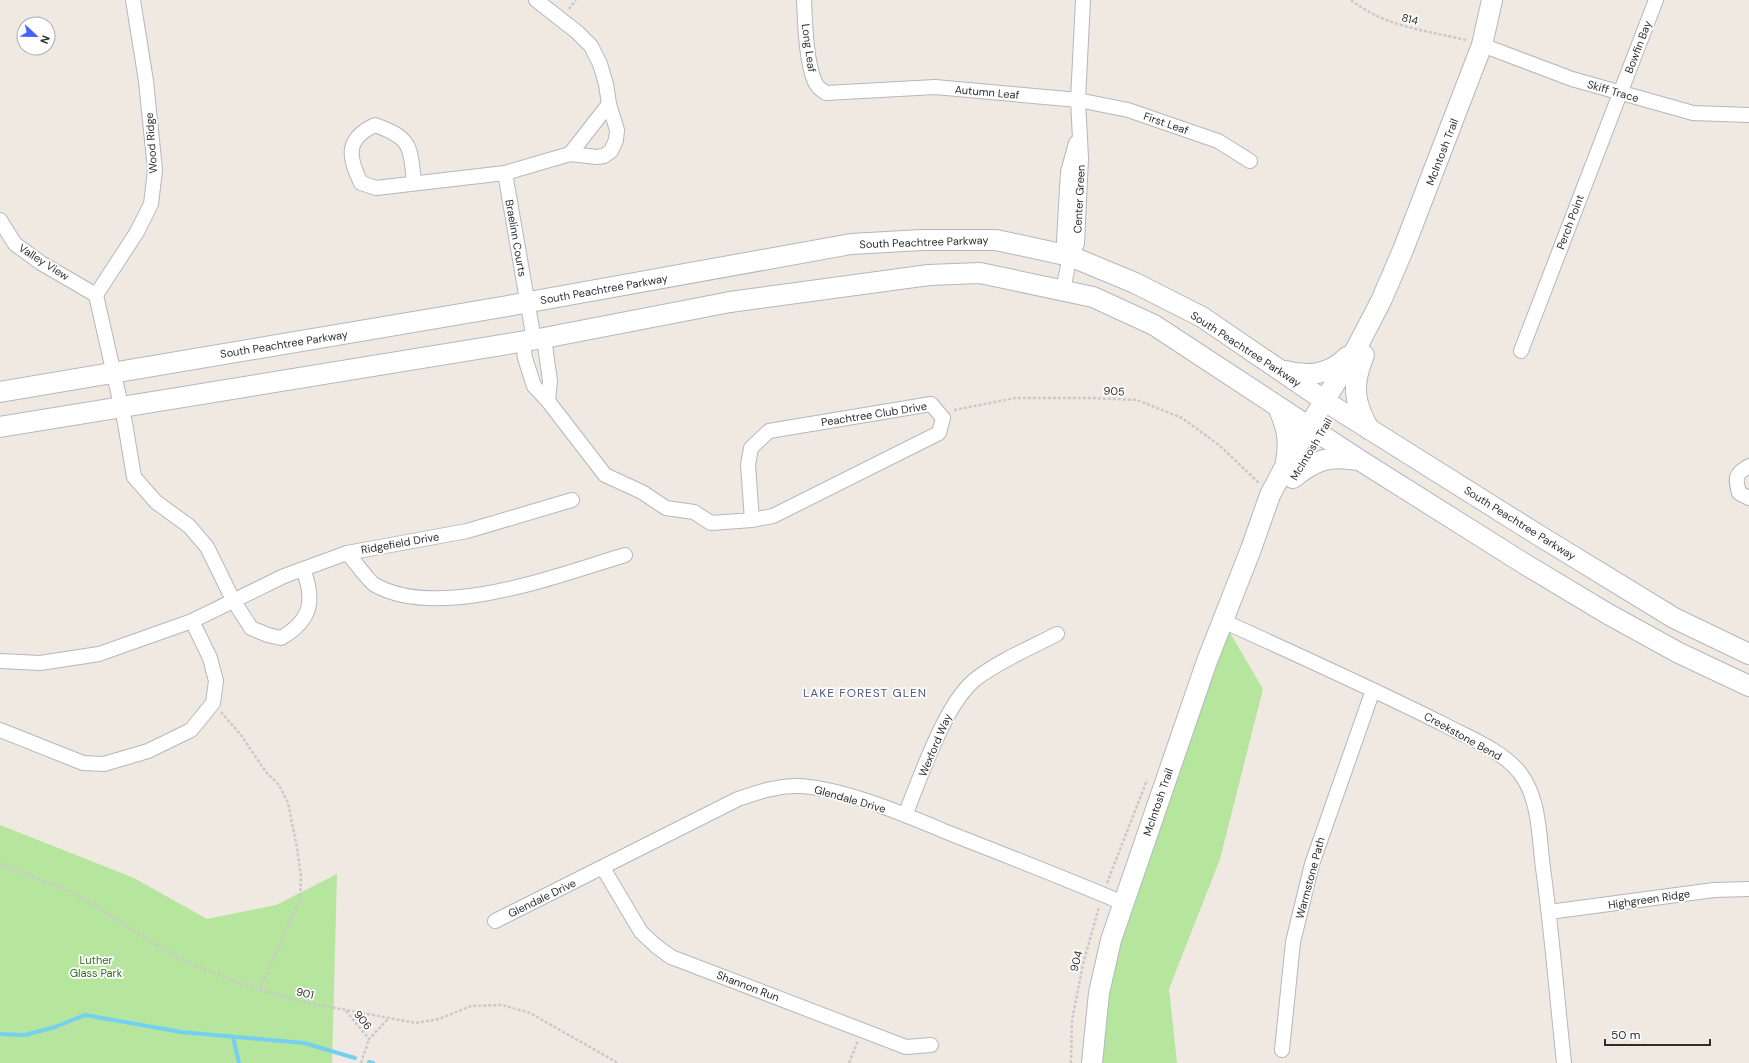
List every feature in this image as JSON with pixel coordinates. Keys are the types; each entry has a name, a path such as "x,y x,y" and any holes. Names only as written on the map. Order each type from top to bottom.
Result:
{"main road":[{"name":"McIntosh Trail","path":"1092,1063 1099,994 1111,940 1207,661 1251,549 1289,473 1360,352 1403,250 1492,0"},
{"name":"South Peachtree Parkway","path":"0,392 111,363 527,302 851,244 922,240 996,240 1070,256 1135,283 1202,318 1369,429 1674,618 1749,654"},
{"path":"0,428 123,415 534,340 730,302 929,275 980,273 1093,297 1154,325 1361,461 1608,614 1679,653 1749,686"},
{"path":"1280,370 1301,375 1322,373 1341,364 1360,352"},
{"path":"1360,352 1356,373 1355,392 1359,412 1369,429"},
{"path":"1278,407 1286,426 1289,447 1289,473 1324,459 1343,457 1361,461"}],"street":[{"name":"Wood Ridge","path":"96,295 137,232 151,204 155,170 146,80 133,0"},
{"path":"414,182 408,144 395,132 375,124 361,131 352,144 352,165 361,183 376,188 414,182 505,173 570,154 597,157 604,156 611,151 616,140 617,130 609,104 606,84 591,46 577,32 536,0"},
{"name":"Long Leaf","path":"804,0 810,60 814,82 819,88 826,93 896,90"},
{"name":"Center Green","path":"1070,256 1064,241 1068,172 1079,132 1078,100 1083,0"},
{"name":"Bowfin Bay","path":"1619,93 1656,0"},
{"name":"Skiff Trace","path":"1477,43 1572,79 1693,113 1749,115"},
{"name":"Autumn Leaf","path":"896,90 935,87 1078,100"},
{"name":"Perch Point","path":"1521,351 1619,93"},
{"name":"First Leaf","path":"1078,100 1128,110 1218,141 1250,161"},
{"path":"570,154 609,104"},
{"name":"Braelinn Courts","path":"505,173 534,340"},
{"name":"Valley View","path":"0,220 16,244 41,263 96,295"},
{"path":"1063,290 1070,256"},
{"path":"96,295 123,415 134,478 156,502 188,526 207,547 233,600 251,628 268,635 282,638 296,630 304,618 310,604 309,585 303,569"},
{"path":"534,340 550,381 548,401"},
{"name":"Peachtree Club Drive","path":"534,340 525,358 534,386 548,401 604,475 642,492 666,508 694,512 711,523 752,520 773,516 939,434 943,418 938,410 931,404 769,432 751,448 748,465 752,520"},
{"path":"1749,466 1740,471 1736,477 1738,493 1749,498"},
{"name":"Ridgefield Drive","path":"0,661 40,663 99,654 192,621 284,576 347,553 468,531 572,500"},
{"path":"347,553 374,584 394,593 440,599 506,591 625,556"},
{"path":"0,730 83,763 104,764 148,751 191,730 213,703 216,681 210,658 192,621"},
{"name":"Creekstone Bend","path":"1223,621 1373,690 1469,738 1508,760 1521,774 1530,793 1537,815 1549,912 1564,1063"},
{"name":"Wexford Way","path":"905,815 949,712 962,695 976,679 996,665 1057,634"},
{"name":"Warmstone Path","path":"1282,1050 1293,942 1312,864 1373,690"},
{"name":"Glendale Drive","path":"495,921 604,868 738,799 758,792 799,786 820,788 905,815 1102,894 1123,904"},
{"name":"Shannon Run","path":"604,868 641,932 671,957 906,1047 931,1045"},
{"name":"Highgreen Ridge","path":"1549,912 1714,890 1749,889"}],"path":[{"name":"814","path":"1351,0 1367,12 1387,21 1477,43"},
{"name":"905","path":"938,410 961,410 1015,398 1091,398 1137,400 1182,418 1218,445 1262,486"},
{"path":"213,703 241,735 266,772 278,785 288,803 301,877 300,899 260,989"},
{"name":"901","path":"0,864 76,894 179,959 236,982 298,1000 416,1023 439,1019 471,1006 502,1005 530,1013 618,1063"},
{"name":"904","path":"1071,1063 1072,1020 1083,964 1102,894 1113,866"},
{"name":"906","path":"345,1010 369,1039"},
{"name":"906","path":"361,1063 369,1039 389,1018"},
{"path":"849,1063 862,1030"}],"green space":[{"path":"1223,621 1263,689 1220,859 1169,989 1177,1063 1101,1063 1099,993"},
{"name":"Luther Glass Park","path":"0,825 134,878 207,919 276,905 337,874 332,1063 0,1063"}],"waterway":[{"path":"0,1034 25,1035 55,1027 85,1015 181,1032 304,1043 355,1058"},
{"path":"233,1037 239,1063"},
{"path":"369,1062 373,1063"}],"district":[{"name":"LAKE FOREST GLEN","path":"865,693"}]}
